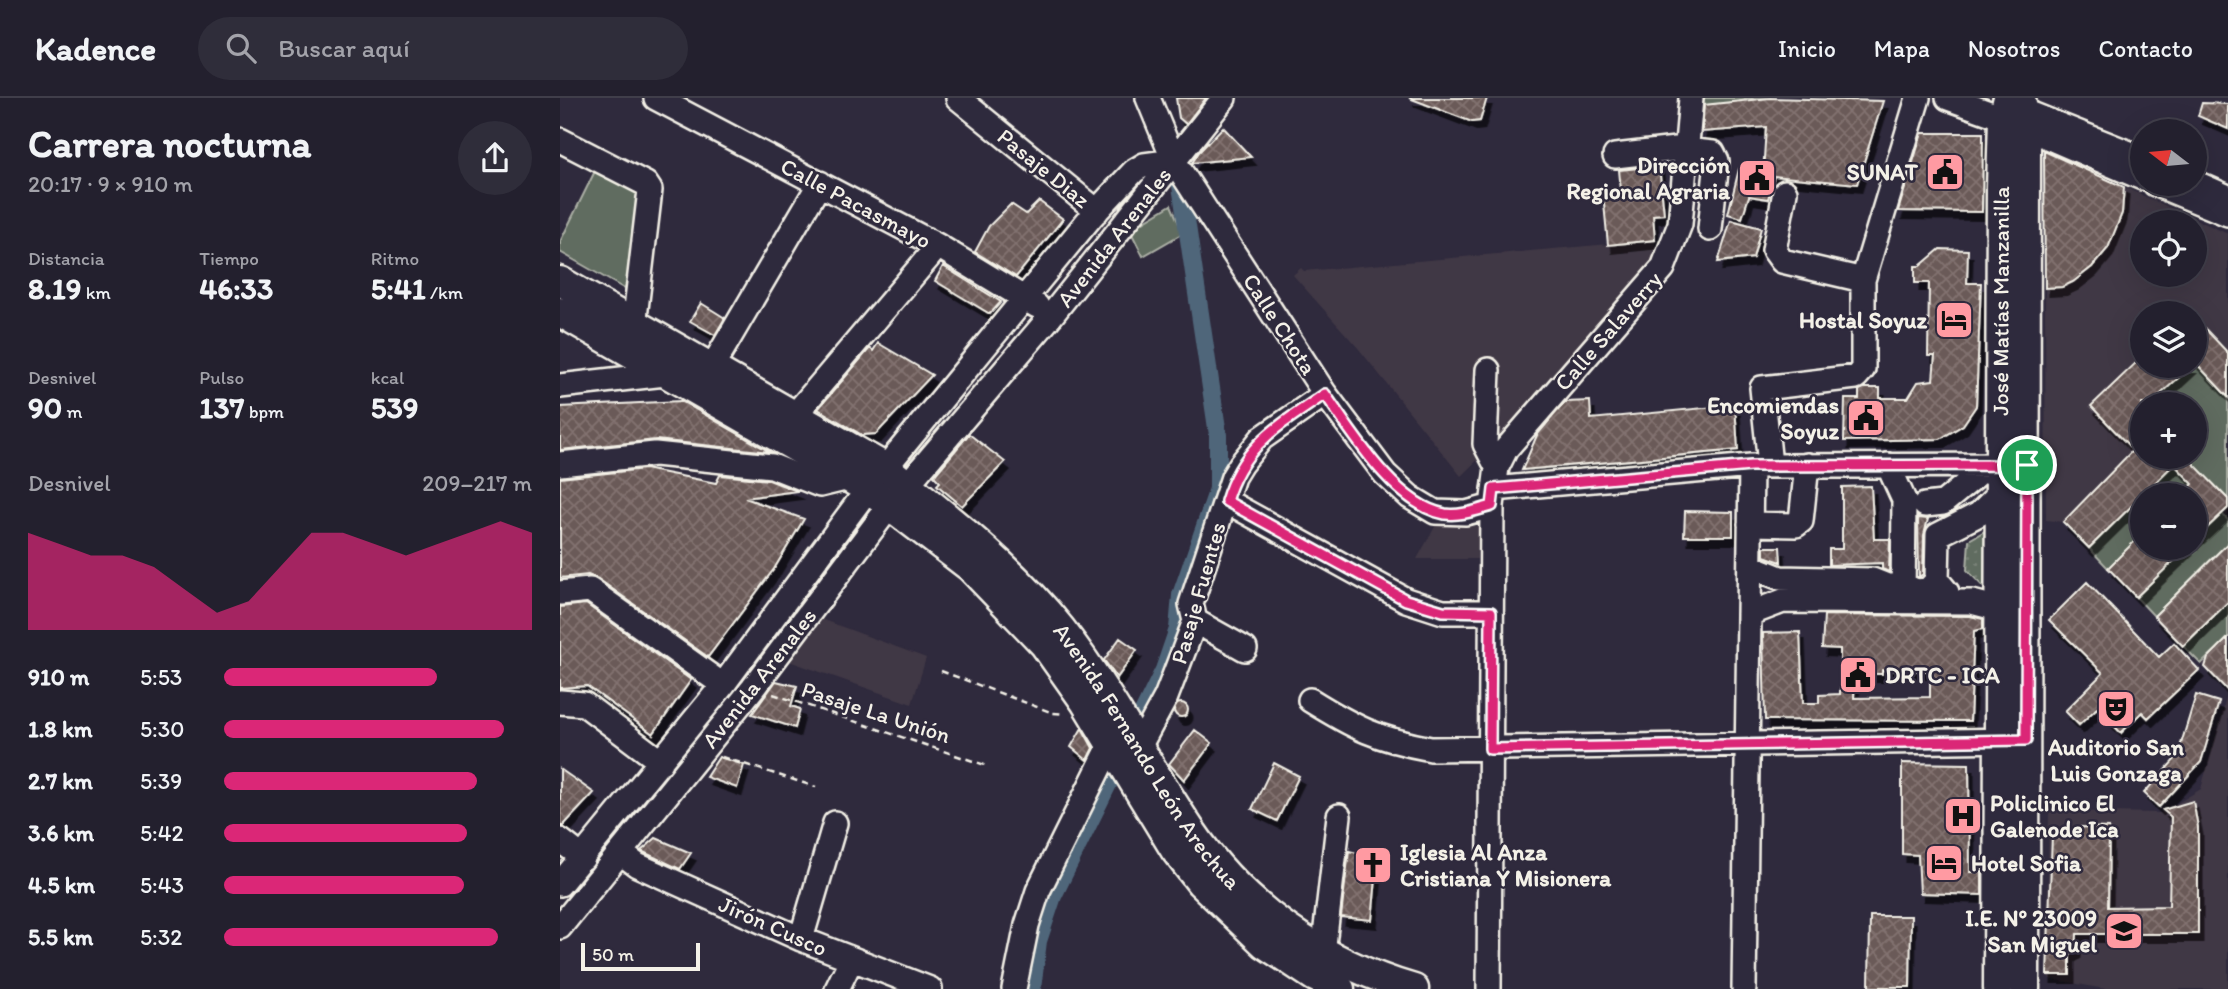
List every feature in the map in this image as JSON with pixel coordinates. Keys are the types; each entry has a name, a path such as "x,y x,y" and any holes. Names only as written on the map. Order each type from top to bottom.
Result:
{"main road":[{"name":"José Matías Manzanilla","path":"2016,111 2005,465 2012,740 2025,989"},
{"name":"Avenida Fernando León Arechua","path":"560,281 634,326 672,363 711,369 793,417 880,485 995,590 1044,644 1093,716 1175,850 1221,904 1265,944 1315,977 1340,989"},
{"name":"Avenida Fernando León Arechua","path":"560,312 672,363 880,485 998,562 1042,606 1084,661 1140,745 1190,829 1233,882 1280,923 1323,953 1353,969 1414,989"},
{"name":"José Matías Manzanilla","path":"1998,989 2012,740 1999,614 2000,493 2005,465"}],"street":[{"name":"Calle Pacasmayo","path":"656,98 938,246 1051,316"},
{"name":"Pasaje Diaz","path":"958,98 1097,211"},
{"name":"Calle Chota","path":"1148,98 1174,161 1325,394 1362,446 1410,497 1435,512 1466,513 1494,487 1761,466 2005,465"},
{"path":"1174,161 1224,98"},
{"name":"Calle Salaverry","path":"1494,487 1506,449 1663,268 1681,224 1691,98"},
{"path":"1744,989 1750,524 1761,466 1761,389 1859,375 1863,369 1863,279 1918,98"},
{"path":"1948,98 2016,111 2130,154"},
{"path":"2016,111 2130,172"},
{"path":"560,140 646,184 650,190 634,326"},
{"path":"1615,156 1688,149 1713,153 1717,161 1710,229"},
{"name":"Avenida Arenales","path":"560,884 723,685 1025,298 1097,211 1134,171 1144,165 1174,161"},
{"name":"Avenida Arenales","path":"560,927 753,688 880,485 1051,316 1174,161"},
{"path":"711,369 820,183"},
{"path":"2207,188 2228,197"},
{"path":"1785,192 1774,250 1777,257 1863,279"},
{"path":"2184,196 2228,214"},
{"path":"793,417 938,246"},
{"path":"560,386 672,363"},
{"path":"1488,370 1485,444 1494,487 1489,989"},
{"name":"Pasaje Fuentes","path":"1140,745 1166,696 1195,621 1191,604 1233,477 1262,438 1325,394"},
{"path":"560,464 655,454 772,466 820,485 880,485"},
{"path":"1750,524 1796,525 1801,522 1807,465"},
{"path":"1749,614 1783,601 1928,590 1937,580 1937,522 1915,503 1888,465"},
{"path":"1915,503 1943,502 2005,465"},
{"path":"1938,535 1979,514 2000,493"},
{"path":"1226,501 1406,600 1443,611 1491,612"},
{"path":"1903,593 1915,503"},
{"path":"1750,566 1780,578 1872,580 1903,593 1986,604 1999,609 1999,614"},
{"path":"1937,580 1962,602"},
{"path":"560,593 590,590 723,685"},
{"path":"1195,621 1245,649"},
{"path":"1310,700 1360,731 1385,740 1431,748 2012,740"},
{"path":"560,702 584,704 661,762"},
{"path":"1014,989 1038,891 1110,746"},
{"path":"1323,953 1339,816"},
{"path":"801,939 835,823"},
{"path":"560,840 583,858"},
{"name":"Jirón Cusco","path":"621,853 637,865 801,939 930,989"},
{"path":"837,989 851,960"}],"path":[{"path":"941,671 1053,713 1093,716"},
{"name":"Pasaje La Unión","path":"753,688 988,766"},
{"path":"703,751 816,786"}],"shaded area":[{"path":"2124,187 2130,190 2130,196 2144,196 2175,210 2130,210 2130,287 2207,287 2207,225 2228,234 2228,691 2063,522 2046,520 2045,288 2062,287 2073,282 2092,267 2108,248 2122,213"},
{"path":"1655,240 1655,259 1502,436 1461,476 1359,349 1293,275 1301,268 1304,271"},
{"path":"1436,525 1479,526 1477,559 1417,559"},
{"path":"821,619 926,658 912,704 789,661"},
{"name":"I.E. Nº 23009 San Miguel","path":"2228,692 2228,989 2105,989 2050,979 2046,973 2049,811 2161,813 2201,789"}],"green space":[{"path":"1703,98 1770,98 1702,106"},
{"path":"597,167 642,192 630,292 560,252 560,242"},
{"path":"1171,205 1183,233 1143,256 1130,230"},
{"path":"2207,375 2228,397 2228,499 2199,469 2207,469 2207,392 2163,392 2178,378 2207,378"},
{"path":"2169,469 2179,469 2192,483 2154,483"},
{"path":"2130,508 2130,546 2108,568 2089,548"},
{"path":"2222,514 2228,520 2228,543 2154,616 2136,597 2175,560 2207,560 2207,528"},
{"path":"1990,528 1990,594 1967,570 1969,540"},
{"path":"2228,602 2228,638 2201,664 2183,646"}],"building":[{"path":"1176,98 1206,98 1186,124 1179,118"},
{"path":"1409,98 1487,98 1480,121 1472,122"},
{"path":"1770,98 1883,101 1857,184 1774,176 1768,199 1749,196 1742,218 1728,214 1739,169 1763,174 1766,127 1702,132 1704,105"},
{"path":"2202,103 2228,104 2228,129 2207,119 2198,116"},
{"path":"1223,127 1251,157 1192,163 1199,152"},
{"name":"SUNAT","path":"1922,133 1983,133 1982,212 1898,211"},
{"path":"2044,151 2124,187 2122,213 2108,248 2092,267 2062,287 2045,288"},
{"path":"1659,166 1664,214 1653,215 1655,240 1608,245 1603,193 1621,191 1619,170"},
{"path":"1039,201 1063,219 1016,277 975,252 989,226 1011,204 1026,214"},
{"path":"1731,220 1761,228 1753,258 1718,262"},
{"path":"1940,249 1968,250 1967,283 1981,283 1976,406 1963,425 1940,439 1844,441 1845,399 1859,399 1859,390 1864,388 1880,388 1880,398 1908,398 1918,382 1933,380 1935,356 1928,356 1929,283 1915,283 1915,266 1920,266"},
{"path":"943,266 1001,302 990,314 935,281"},
{"path":"701,303 725,318 715,335 690,321"},
{"path":"2207,331 2228,353 2228,397 2207,375"},
{"path":"878,343 932,375 876,434 862,435 818,409 870,348 873,351"},
{"path":"2130,369 2130,378 2178,378 2163,392 2130,392 2130,447 2091,406"},
{"path":"681,401 770,452 656,440 560,450 560,407"},
{"path":"1590,401 1591,419 1735,405 1738,450 1522,470 1537,435 1565,402"},
{"path":"969,434 1005,462 962,506 937,485 940,482 934,476"},
{"path":"2130,453 2130,469 2169,469 2155,483 2130,483 2130,507 2089,548 2063,522"},
{"path":"645,469 716,483 720,475 769,480 797,491 745,498 804,519 774,569 708,657 598,579 588,575 560,578 560,478"},
{"path":"2179,469 2199,469 2228,499 2228,508 2207,528 2207,483 2192,483"},
{"path":"1871,486 1874,539 1890,539 1889,572 1882,569 1882,563 1829,565 1829,549 1842,549 1842,487"},
{"path":"1685,511 1733,512 1733,536 1684,536"},
{"path":"1918,518 1928,519 1924,535 1923,574 1919,577"},
{"path":"2228,543 2228,602 2183,646 2154,616"},
{"path":"2130,546 2130,560 2175,560 2136,597 2108,568"},
{"path":"1764,547 1780,547 1781,562 1764,556"},
{"path":"2087,582 2159,657 2174,643 2199,670 2148,718 2142,712 2121,733 2097,708 2079,725 2065,711 2103,673 2049,620"},
{"path":"586,604 691,680 653,734 587,686 560,688 560,607"},
{"path":"1824,615 1970,616 1983,619 1983,629 1974,631 1970,721 1765,720 1763,633 1800,632 1803,703 1819,703 1819,695 1840,694 1840,649 1822,648","holes":["1882,670 1930,671 1930,697 1854,698 1855,674 1882,674"]},
{"path":"1120,638 1137,650 1117,678 1104,660"},
{"path":"2228,638 2228,691 2205,667 2208,658"},
{"path":"776,681 797,686 791,706 800,709 795,728 752,714"},
{"path":"2196,695 2219,702 2201,762 2159,807 2144,793 2177,757"},
{"path":"1181,703 1186,705 1186,715 1181,717 1176,715 1174,710 1176,705"},
{"path":"1082,728 1093,748 1087,760 1071,747"},
{"path":"1195,730 1212,743 1184,780 1169,764"},
{"path":"719,757 744,765 737,788 706,777"},
{"path":"1274,763 1299,776 1277,821 1252,809"},
{"path":"1902,763 1969,764 1970,872 1982,872 1982,895 1920,893 1918,855 1902,854"},
{"path":"560,769 594,793 563,826 560,826"},
{"path":"2193,801 2198,827 2198,934 2077,934 2076,950 2070,954 2070,975 2047,975 2052,835 2081,834 2081,827 2109,828 2108,907 2169,906 2171,817 2163,810"},
{"path":"656,838 691,853 680,869 641,851"},
{"path":"1349,851 1378,858 1372,920 1341,917"},
{"path":"1870,916 1911,916 1910,987 1869,987"}],"waterway":[{"path":"1032,989 1038,941 1053,896 1164,670 1178,629 1181,595 1218,489 1218,435 1179,172"}],"place":[{"name":"SUNAT","path":"1945,172"},
{"name":"Dirección Regional Agraria","path":"1757,178"},
{"name":"Hostal Soyuz","path":"1954,320"},
{"name":"Encomiendas Soyuz","path":"1866,418"},
{"name":"DRTC - ICA","path":"1858,675"},
{"name":"Auditorio San Luis Gonzaga","path":"2116,709"},
{"name":"Policlinico El Galenode Ica","path":"1963,816"},
{"name":"Hotel Sofia","path":"1944,863"},
{"name":"Iglesia Al Anza Cristiana Y Misionera","path":"1373,865"},
{"name":"I.E. Nº 23009 San Miguel","path":"2124,931"}],"route":[{"path":"1325,394 1385,474 1423,506 1447,514 1466,513 1492,506 1494,489 1751,466 2027,465 2026,740 1490,749 1491,612 1443,611 1406,600 1370,583 1226,501 1233,477 1262,438 1325,394"}]}
